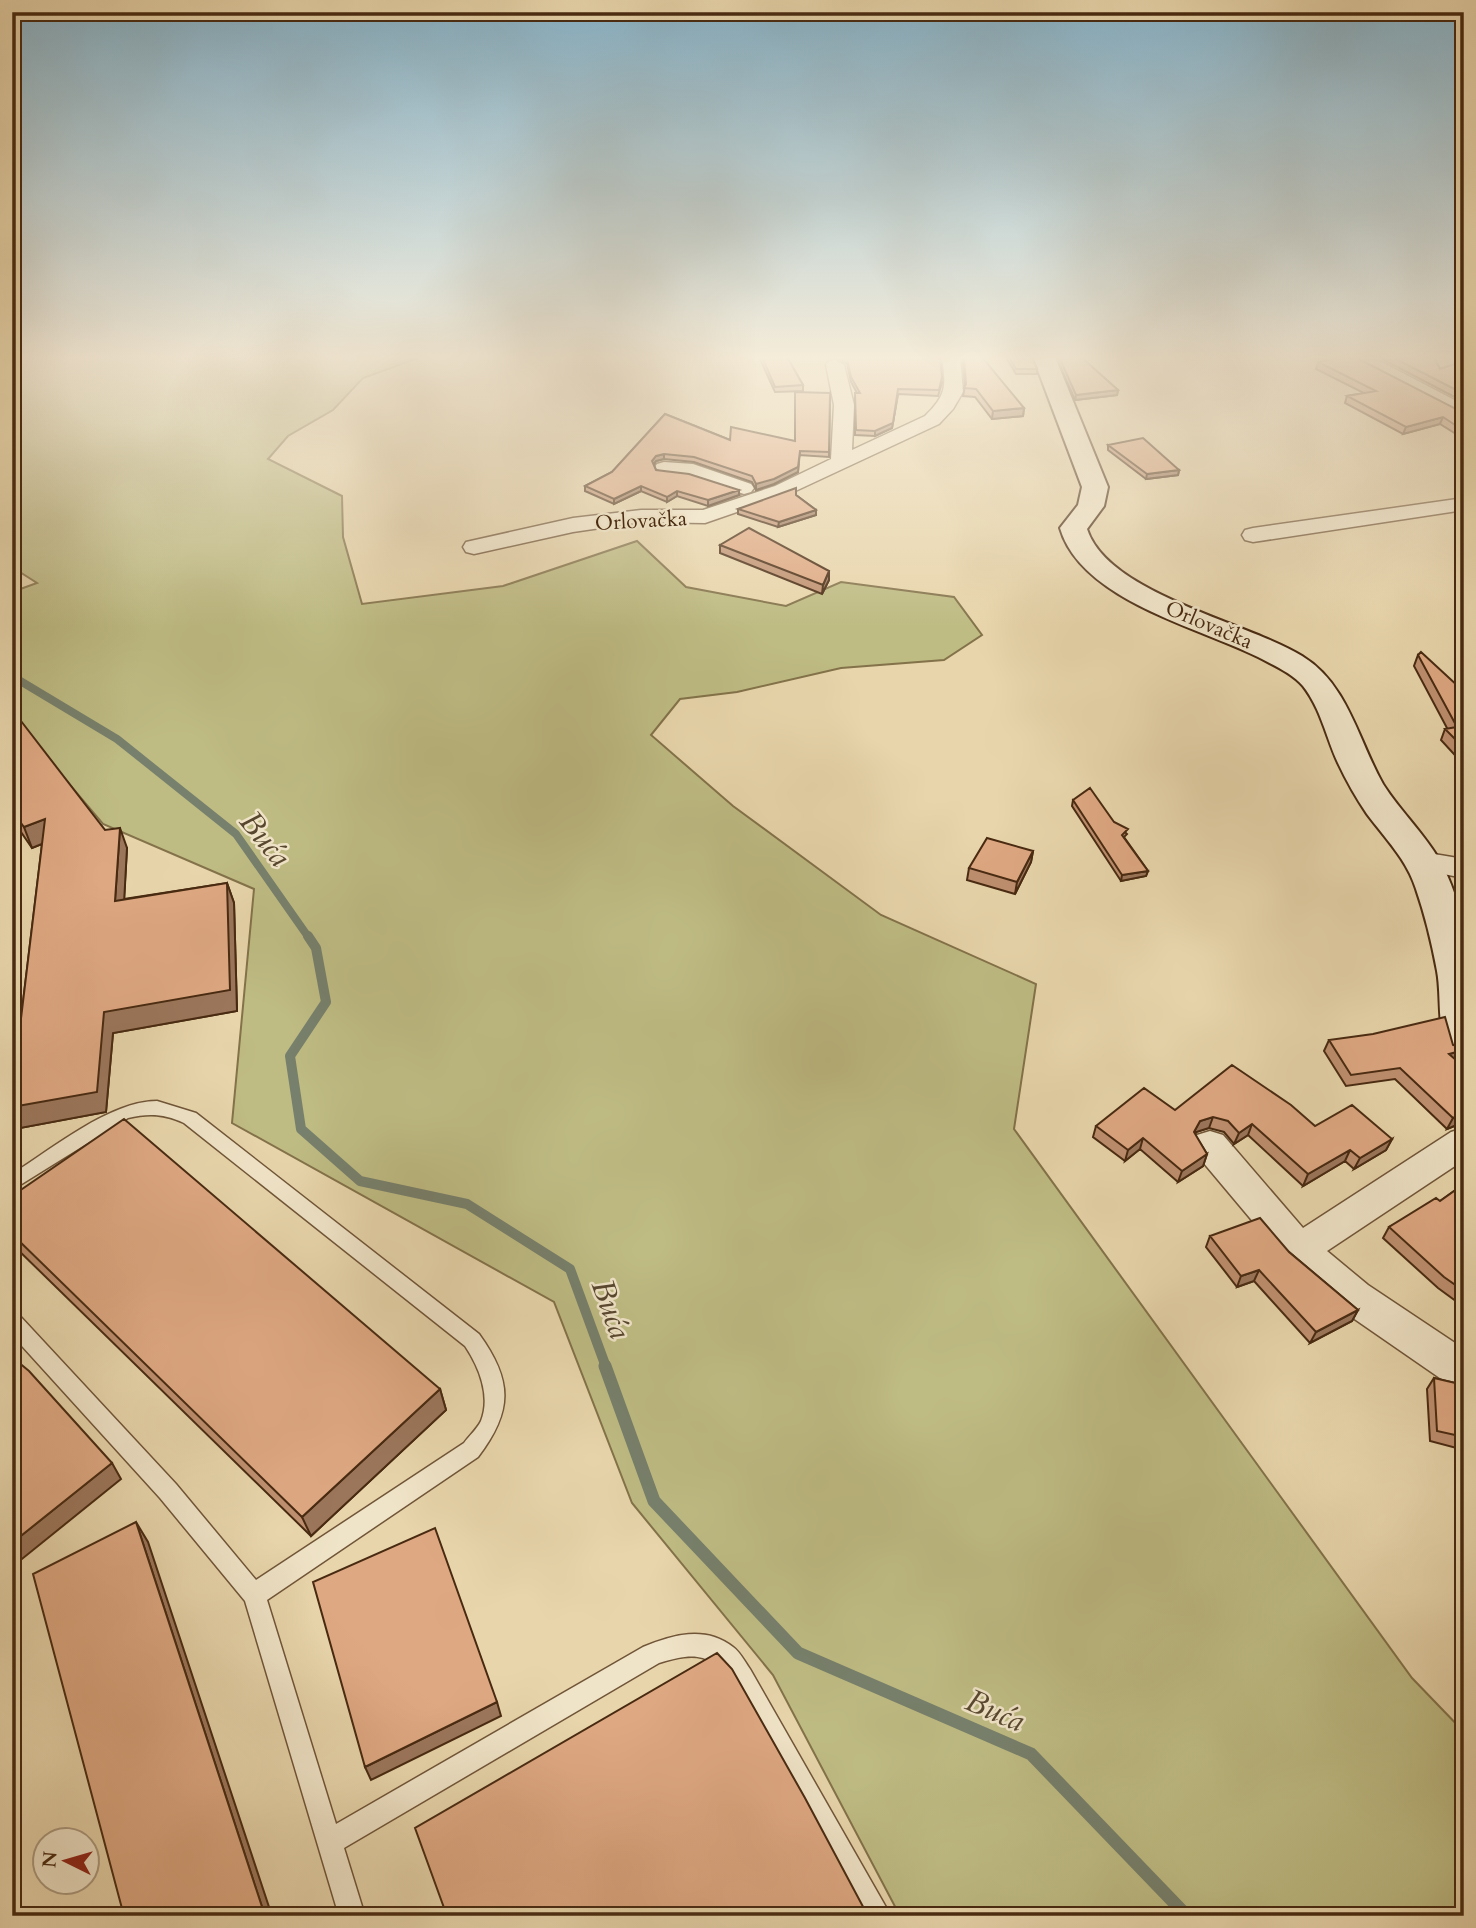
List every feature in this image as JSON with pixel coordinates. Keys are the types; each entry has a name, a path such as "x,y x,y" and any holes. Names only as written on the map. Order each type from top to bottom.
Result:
{"street":[{"path":"841,462 842,447"},
{"name":"Orlovačka","path":"474,547 573,525 641,516 705,517 745,495 782,490 874,447"},
{"name":"Orlovačka","path":"1079,447 1095,487 1091,506 1073,528 1078,544 1113,578 1157,604 1259,646 1291,662 1314,679 1338,719 1354,762 1380,807 1440,872"},
{"path":"664,468 693,470 745,495 745,461"},
{"path":"1253,535 1464,504"},
{"path":"1440,872 1457,973 1464,1044"},
{"path":"1299,1250 1464,1142"},
{"path":"1210,1145 1299,1250 1354,1297 1464,1373"}],"lane":[{"path":"12,1183 124,1113 140,1108 173,1110 190,1118 472,1340 484,1356 492,1377 494,1403 489,1427 471,1450 254,1595"},
{"path":"12,1321 168,1491 254,1595 352,1916"},
{"path":"328,1843 651,1656 672,1645 702,1646 725,1656 742,1677 878,1916"}],"shaded area":[{"path":"12,447 278,447 268,459 342,496 343,537 362,604 503,586 637,541 686,587 786,606 841,582 954,597 982,635 944,660 841,668 737,692 680,699 651,735 733,806 881,915 1036,984 1014,1129 1412,1678 1464,1732 1464,1916 900,1916 773,1675 632,1503 554,1302 232,1123 254,889 103,824 43,753 12,745 12,592 37,583 12,567"}],"building":[{"path":"635,447 829,447 829,452 800,451 798,467 774,479 756,484 752,476 694,457 664,454 656,456 652,461 656,470 689,474 739,490 708,500 677,491 667,497 641,486 614,499 585,486 612,472"},
{"path":"1111,447 1153,447 1179,470 1147,474"},
{"path":"796,488 796,495 816,510 779,522 738,509"},
{"path":"749,528 829,571 823,585 720,545"},
{"path":"1421,652 1460,688 1464,688 1464,748 1445,729 1457,727 1418,655"},
{"path":"21,721 105,830 120,828 115,901 227,883 230,990 104,1012 97,1092 12,1107 12,1045 14,1036 19,1035 45,819 24,827 12,811 12,724"},
{"path":"1090,788 1114,822 1128,829 1122,835 1148,871 1122,875 1073,800"},
{"path":"987,838 1033,851 1017,882 969,868"},
{"path":"1445,1017 1453,1045 1464,1048 1449,1054 1464,1067 1464,1113 1453,1118 1400,1068 1351,1075 1329,1040 1373,1034"},
{"path":"1232,1065 1291,1105 1315,1126 1352,1105 1392,1139 1360,1158 1350,1150 1308,1174 1252,1124 1239,1133 1228,1121 1213,1117 1200,1121 1194,1132 1207,1154 1182,1171 1143,1138 1128,1150 1096,1126 1144,1088 1175,1110"},
{"path":"124,1119 440,1389 302,1517 12,1234 12,1196"},
{"path":"1464,1184 1464,1291 1444,1277 1389,1227 1436,1198 1440,1201"},
{"path":"1260,1218 1289,1252 1358,1310 1316,1332 1259,1270 1241,1276 1210,1236"},
{"path":"12,1357 29,1371 112,1463 12,1543"},
{"path":"1434,1378 1464,1385 1464,1437 1437,1431"},
{"path":"136,1522 265,1916 124,1916 33,1574"},
{"path":"435,1528 497,1702 365,1767 313,1582"},
{"path":"717,1653 732,1669 868,1916 447,1916 415,1828"}],"waterway":[{"name":"Buća","path":"12,676 117,739 236,834 309,938"},
{"name":"Buća","path":"308,936 316,948 326,1002 290,1056 301,1129 360,1181 467,1204 570,1269 606,1367"},
{"name":"Buća","path":"605,1366 654,1501 798,1653 1031,1754 1187,1916"}]}
